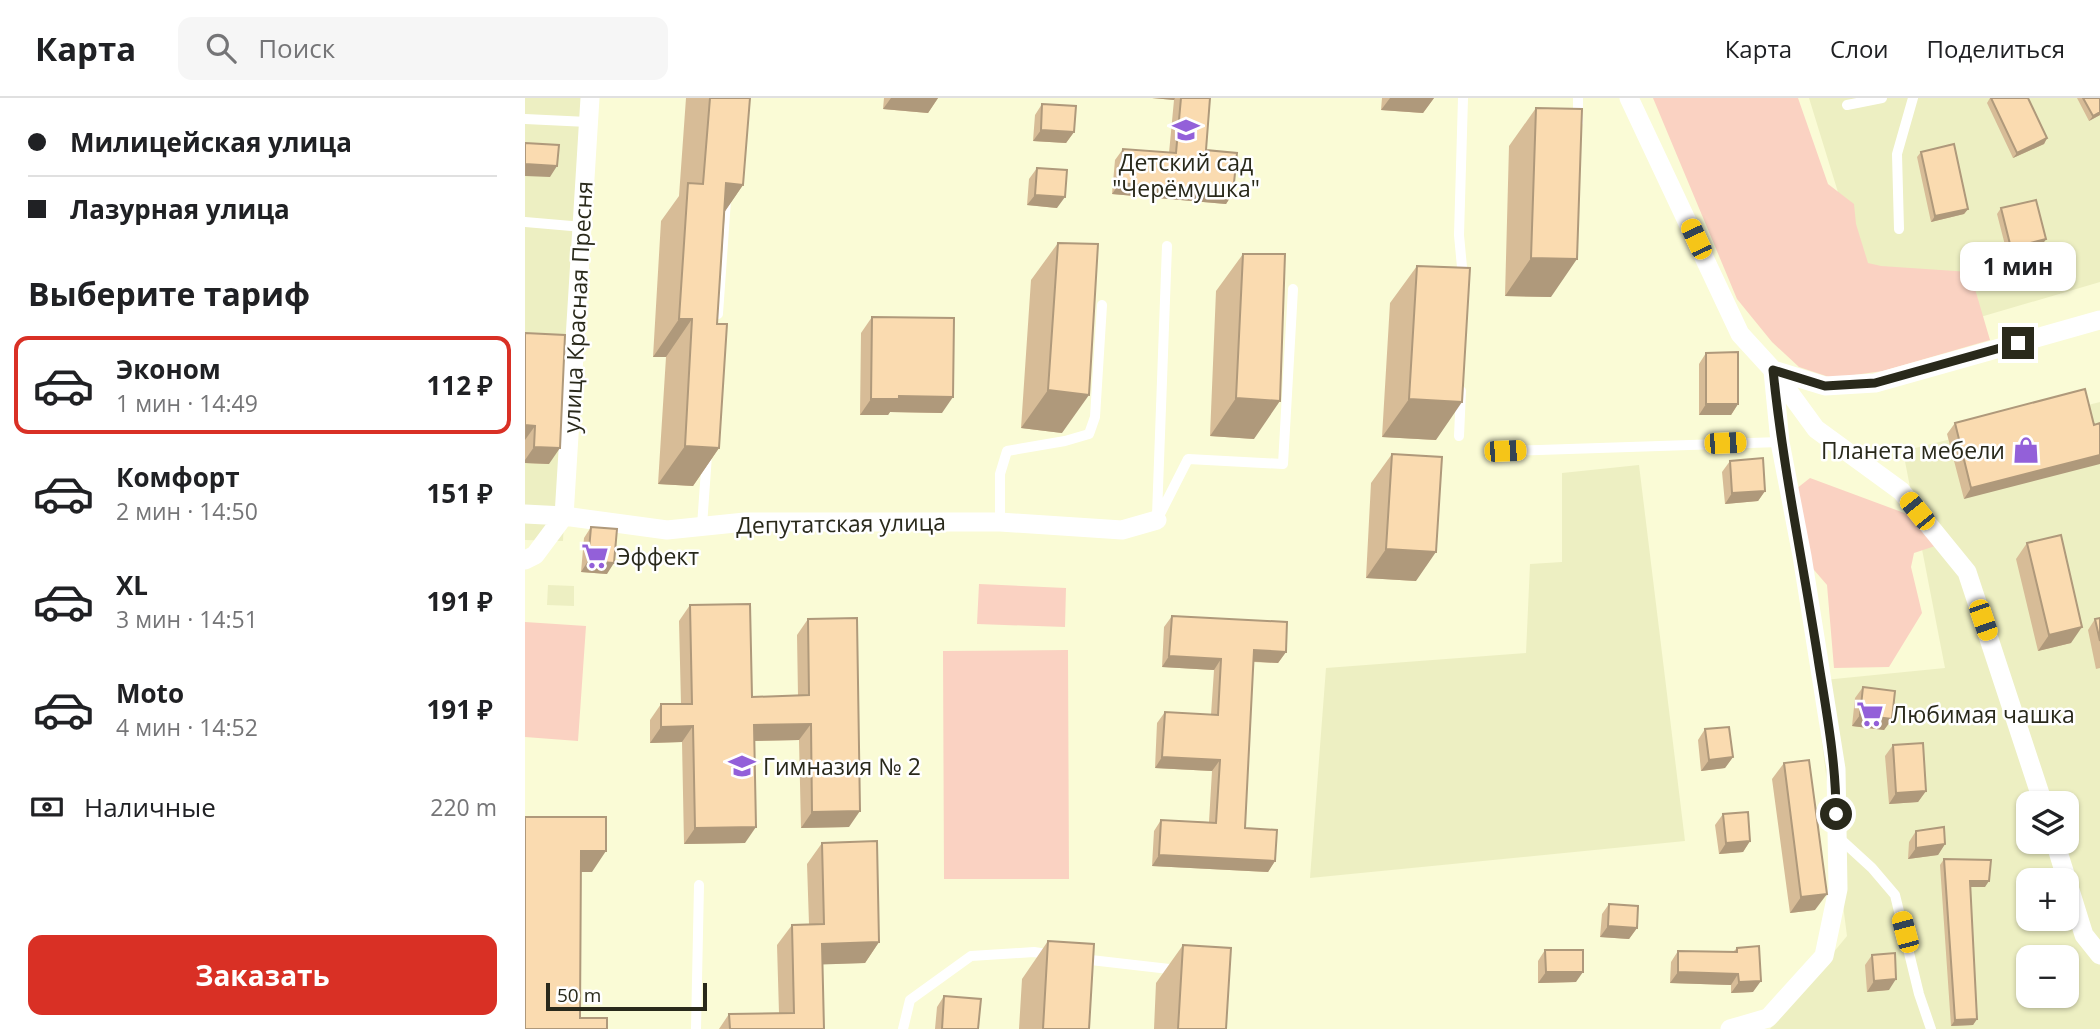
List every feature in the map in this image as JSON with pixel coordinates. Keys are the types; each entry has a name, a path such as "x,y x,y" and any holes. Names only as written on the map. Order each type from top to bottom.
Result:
{"street":[{"name":"улица Красная Пресня","path":"564,516 590,98"},
{"path":"1629,98 1740,334 1773,370 1816,429 1901,491 1967,572 2039,791"},
{"path":"1773,370 1825,386 1875,383 2100,320"},
{"path":"1730,1029 1775,1023 1823,956 1838,888 1836,769 1802,556 1780,442 1773,370"},
{"name":"Депутатская улица","path":"525,514 564,516 667,530 745,522 1000,522 1122,530 1157,520"},
{"path":"525,560 535,555 564,516"},
{"path":"2059,854 2084,935 2100,955"}],"lane":[{"path":"1463,98 1459,235 1464,284"},
{"path":"1578,98 1578,138"},
{"path":"1847,105 1882,98"},
{"path":"1899,229 1897,154 1913,98"},
{"path":"525,119 588,122"},
{"path":"717,319 727,195"},
{"path":"525,222 583,226"},
{"path":"1157,520 1167,246"},
{"path":"1157,520 1188,459 1283,464 1293,289"},
{"path":"1000,522 1000,474 1007,450 1065,441 1089,434 1095,417 1102,305"},
{"path":"1459,436 1461,385"},
{"path":"1505,451 1780,442"},
{"path":"702,526 708,443"},
{"path":"1837,836 1872,868 1895,895 1919,994 1931,1029"},
{"path":"696,1029 699,885"},
{"path":"903,1029 910,1000 971,956 1034,952 1058,956"},
{"path":"1071,957 1192,972"},
{"path":"1082,971 1083,959"}],"shaded area":[{"path":"525,98 585,98 563,541 525,540"},
{"path":"1653,98 1798,98 1828,184 1854,204 1856,224 1868,263 1970,272 1990,340 1883,371 1832,378 1799,367 1772,342 1737,299"},
{"path":"1809,98 2100,98 2100,282 1885,345"},
{"path":"2100,402 2100,1029 1770,1029 1847,936 1814,681 1945,668 1903,451"},
{"path":"1639,465 1685,841 1310,878 1326,668 1526,653 1530,564 1562,562 1562,473"},
{"path":"1810,478 1907,514 1935,546 1914,553 1911,567 1922,613 1889,667 1834,668 1827,585 1802,556 1796,489"},
{"path":"979,584 1066,588 1065,627 977,624"},
{"path":"548,585 574,586 574,606 547,605"},
{"path":"525,622 586,626 578,741 525,737"},
{"path":"1068,650 1069,879 944,879 943,651"}],"building":[{"path":"710,98 750,98 743,185 726,183 717,324 727,324 719,448 685,446 692,319 679,319 688,183 703,184"},
{"name":"Детский сад \"Черёмушка\"","path":"1181,98 1210,98 1206,150 1237,153 1233,193 1120,183 1123,149 1176,153"},
{"path":"1991,98 2028,98 2047,138 2017,153"},
{"path":"2083,98 2100,98 2100,112 2093,116"},
{"path":"1042,104 1076,106 1074,132 1041,130"},
{"path":"1536,108 1582,109 1577,259 1531,258"},
{"path":"525,143 559,145 557,166 525,164"},
{"path":"1954,144 1968,209 1935,216 1921,152"},
{"path":"1037,168 1067,170 1065,197 1035,195"},
{"path":"2036,200 2046,239 2011,248 2001,208"},
{"path":"1058,243 1098,244 1089,395 1048,390"},
{"path":"1243,254 1285,254 1280,401 1236,398"},
{"path":"1417,266 1470,268 1462,402 1409,399"},
{"path":"872,317 954,318 953,397 899,396 899,399 871,399"},
{"path":"525,333 565,335 560,448 534,447 535,426 525,425"},
{"path":"1738,352 1738,404 1706,404 1706,353"},
{"name":"Планета мебели","path":"2085,389 2094,425 2100,423 2100,455 1971,488 1955,423"},
{"path":"1392,454 1442,457 1436,552 1386,549"},
{"path":"1763,458 1765,491 1732,493 1730,461"},
{"path":"591,527 617,529 614,563 588,561"},
{"path":"2061,535 2082,627 2049,635 2027,543"},
{"path":"750,604 752,697 809,695 808,619 857,618 860,811 812,812 811,724 754,725 756,827 695,828 693,726 661,727 661,704 692,704 690,605"},
{"path":"1172,616 1287,622 1286,652 1254,650 1245,828 1277,830 1275,861 1159,855 1161,820 1216,823 1220,760 1162,757 1165,712 1218,715 1221,659 1169,656"},
{"path":"2100,618 2100,641 2095,619"},
{"path":"1863,687 1895,691 1892,719 1860,715"},
{"path":"1729,727 1733,757 1709,760 1705,729"},
{"path":"1923,743 1926,791 1896,793 1893,745"},
{"path":"1809,760 1827,894 1801,897 1784,763"},
{"path":"1748,812 1750,841 1726,843 1723,814"},
{"path":"525,817 606,817 606,851 581,851 580,1018 607,1018 607,1029 525,1029"},
{"path":"1944,827 1945,844 1916,848 1916,831"},
{"path":"877,841 879,942 822,944 824,1029 730,1029 729,1014 794,1013 792,925 824,924 822,843"},
{"path":"1944,859 1991,860 1989,881 1970,881 1977,1019 1955,1020"},
{"path":"1609,904 1638,906 1637,928 1608,926"},
{"path":"1048,941 1094,944 1089,1029 1043,1029"},
{"path":"1183,945 1231,948 1226,1029 1178,1029"},
{"path":"1759,946 1761,981 1739,982 1738,974 1678,972 1678,951 1737,952 1737,948"},
{"path":"1545,950 1583,950 1583,972 1546,972"},
{"path":"1895,953 1896,979 1874,981 1872,955"},
{"path":"944,996 981,999 978,1029 942,1029"}],"place":[{"name":"Детский сад \"Черёмушка\"","path":"1186,130"},
{"name":"Планета мебели","path":"2026,450"},
{"name":"Эффект","path":"595,556"},
{"name":"Любимая чашка","path":"1870,714"},
{"name":"Гимназия № 2","path":"742,766"}],"route":[{"path":"1836,814 1836,769 1802,556 1780,442 1773,370 1825,386 1875,383 2018,343"}]}
